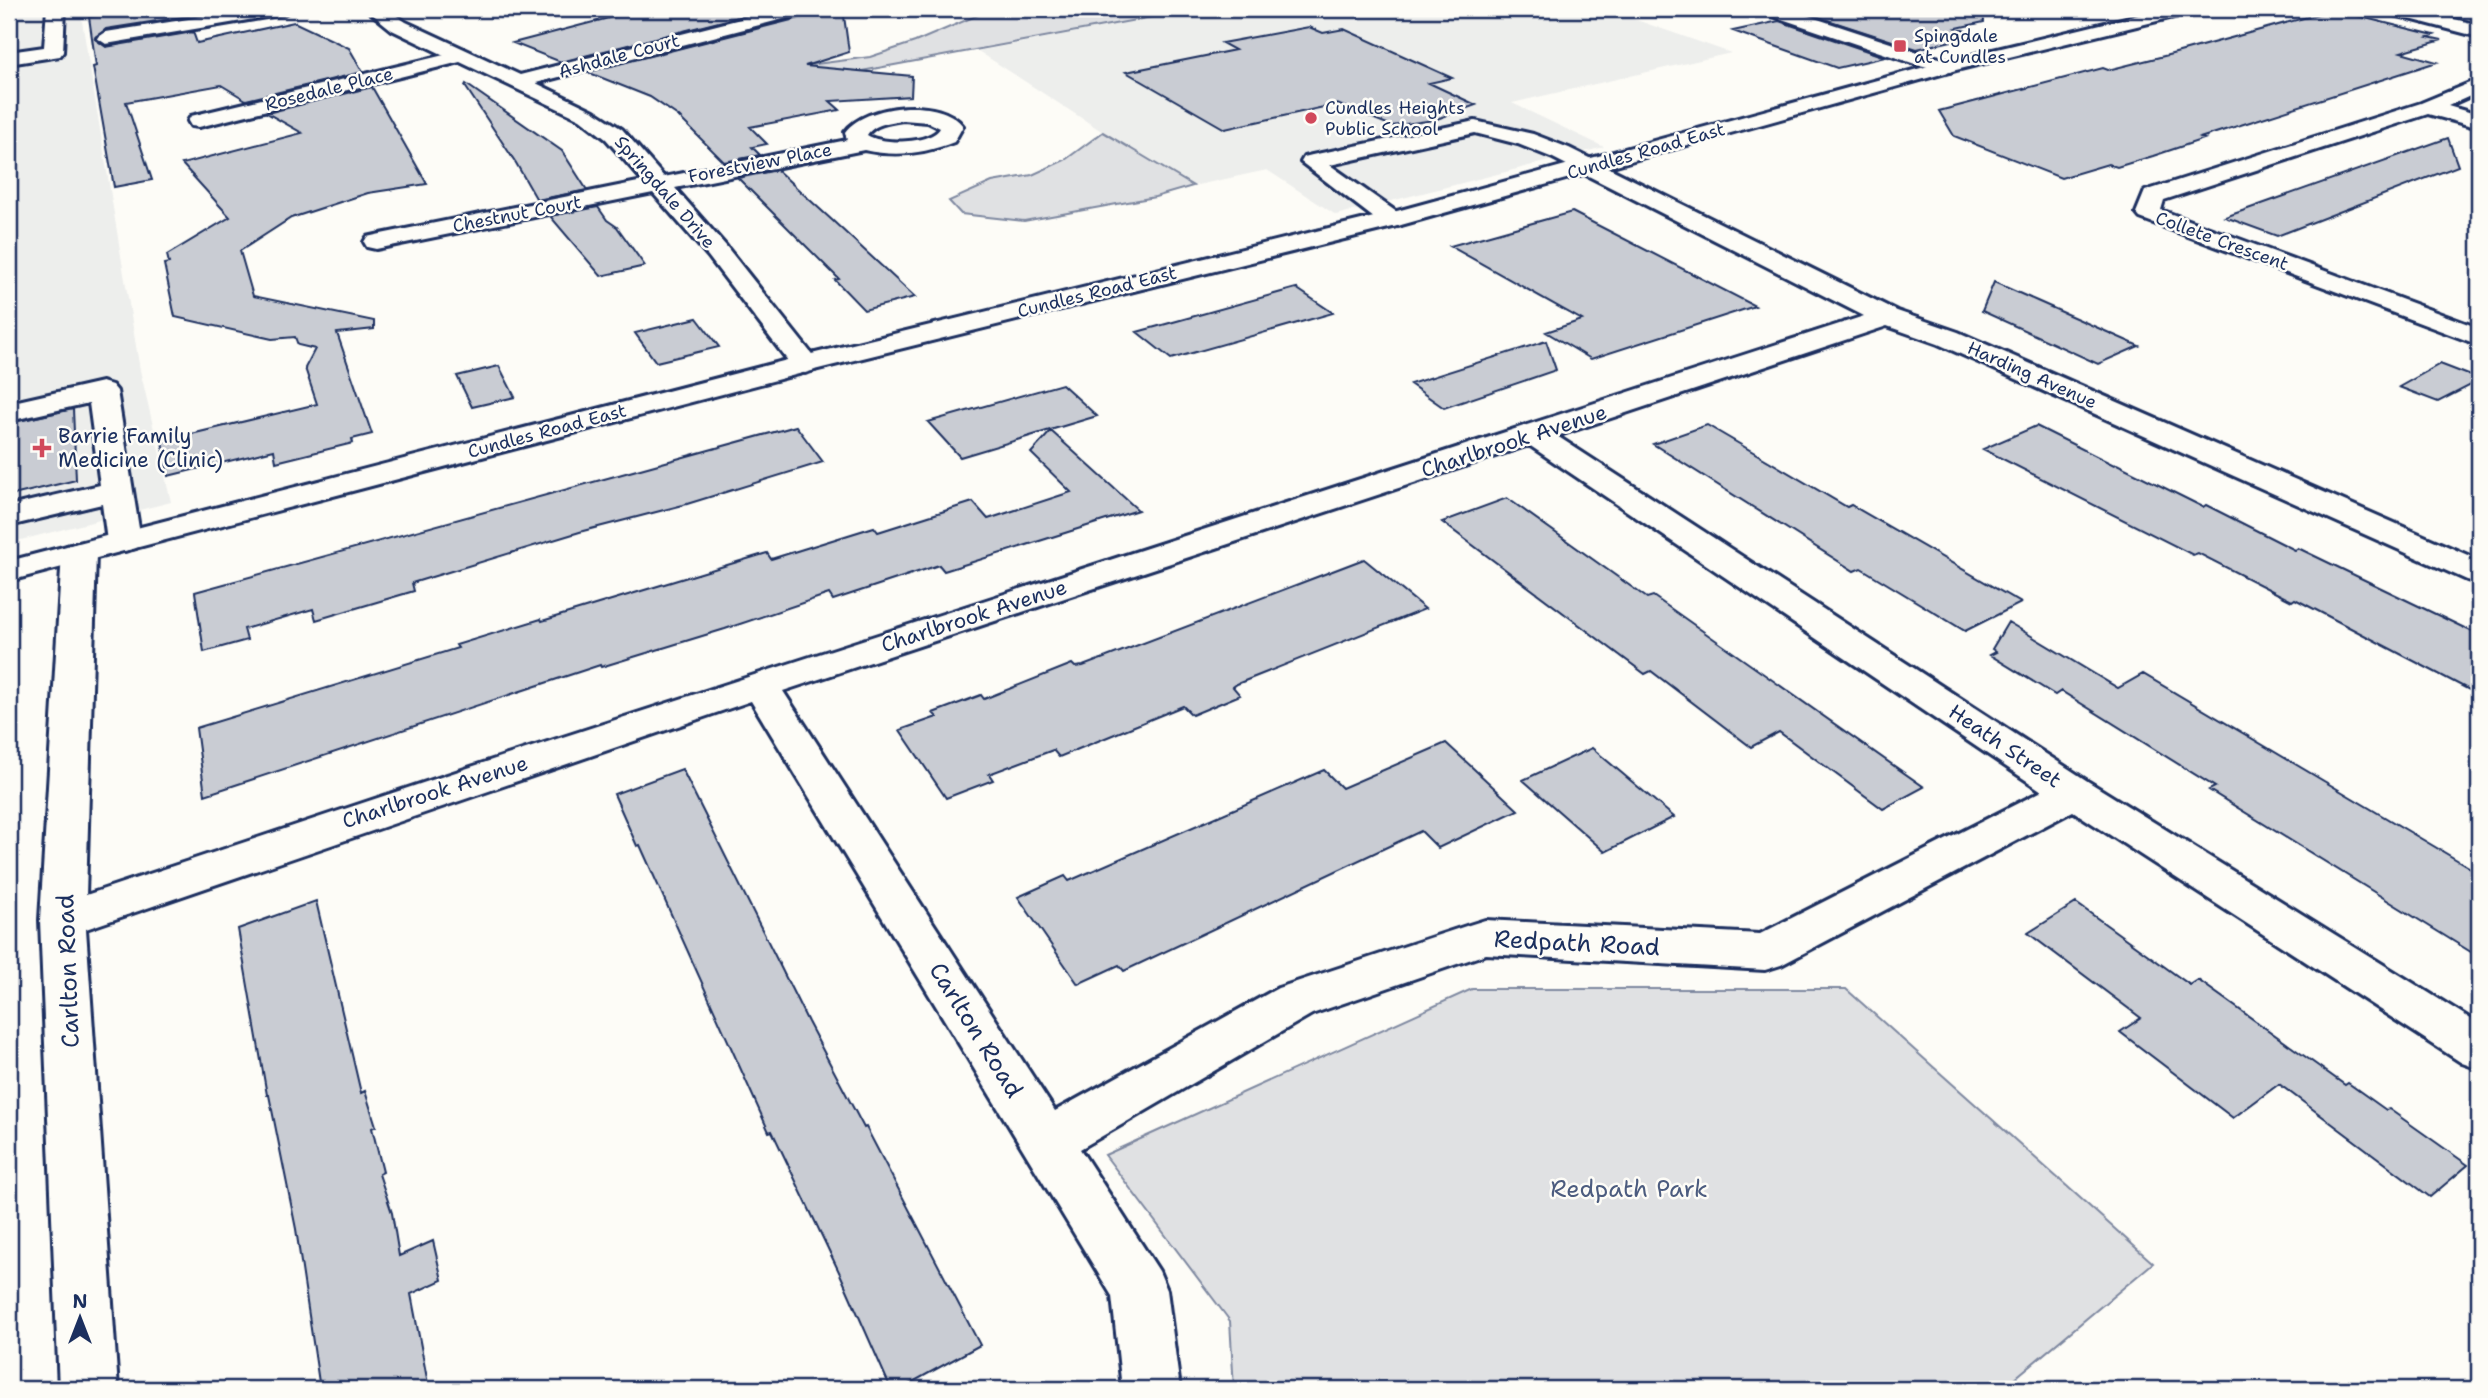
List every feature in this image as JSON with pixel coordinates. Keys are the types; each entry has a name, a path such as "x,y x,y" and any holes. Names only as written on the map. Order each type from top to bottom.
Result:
{"street":[{"path":"9,58 53,52 56,9"},
{"path":"106,38 284,9"},
{"name":"Springdale Drive","path":"375,9 399,26 459,57 518,82 603,125 614,134 717,251 805,364"},
{"name":"Ashdale Court","path":"518,82 800,9"},
{"path":"1770,9 1922,60 1950,66"},
{"name":"Cundles Road East","path":"9,571 805,364 1392,220 1950,66 2184,9"},
{"path":"2393,9 2479,31"},
{"name":"Rosedale Place","path":"199,121 459,57"},
{"name":"Collete Crescent","path":"2479,85 2428,107 2153,196 2148,214 2479,337"},
{"path":"2428,107 2479,122"},
{"name":"Harding Avenue","path":"1392,220 1312,162 1475,127 1525,138 1591,167 1887,317 1948,338 2479,573"},
{"name":"Forestview Place","path":"657,184 864,142"},
{"name":"Chestnut Court","path":"376,242 657,184"},
{"name":"Charlbrook Avenue","path":"63,920 393,805 1535,435 1887,317"},
{"path":"9,412 102,391 124,541"},
{"name":"Heath Street","path":"1535,435 2074,792 2479,1049"},
{"path":"9,516 118,491"},
{"name":"Carlton Road","path":"79,553 63,920 88,1389"},
{"name":"Carlton Road","path":"761,686 1139,1290 1151,1389"},
{"name":"Redpath Road","path":"1046,1142 1295,1001 1485,937 1765,952 2074,792"}],"shaded area":[{"path":"9,9 80,9 140,370 171,502 9,543"},
{"name":"Cundles Heights Public School","path":"1195,9 1605,9 1731,53 1512,103 1604,147 1336,215 1267,170 1193,186 1103,132 978,51"}],"green space":[{"path":"982,9 1195,9 781,86 793,67 870,57 915,42 983,13"},
{"path":"1103,132 1193,186 1155,197 1024,221 961,214 949,201 992,182 1032,175 1065,160"},
{"name":"Redpath Park","path":"1472,989 1846,989 2153,1263 2002,1389 1234,1389 1230,1321 1105,1155"}],"building":[{"path":"160,9 186,9 189,16 106,29 95,39 106,47 193,32 197,43 294,22 349,48 363,72 246,100 221,85 126,102 152,180 114,187 93,67 96,66 89,17"},
{"path":"643,9 770,9 561,62 513,43"},
{"path":"812,9 843,9 849,52 805,66 912,76 911,96 830,101 840,110 750,127 767,144 752,147 760,155 724,162 678,116 650,97 587,72 807,16"},
{"path":"1830,9 1983,9 1984,22 1957,28 1977,35 1917,49 1809,14"},
{"path":"2333,10 2434,35 2428,37 2442,40 2401,52 2437,62 2200,138 2204,139 2153,156 2117,167 2108,164 2061,178 1954,136 1939,111 2103,68 2108,70 2172,54"},
{"path":"1779,21 1885,57 1837,68 1733,31"},
{"path":"1309,27 1323,33 1344,29 1452,78 1429,83 1476,105 1434,120 1392,126 1337,104 1225,129 1126,72 1235,50 1222,43"},
{"path":"466,84 562,151 587,190 537,200"},
{"path":"372,87 427,184 368,193 291,218 240,251 253,296 374,321 374,329 337,333 372,434 352,439 353,443 276,462 274,450 168,476 162,441 317,404 305,368 315,349 298,345 295,337 272,339 175,317 164,264 169,263 167,255 230,217 182,164 302,133 267,113"},
{"path":"2448,138 2458,166 2277,236 2225,217"},
{"path":"777,170 915,297 864,310 835,280 839,279 738,178"},
{"path":"598,207 607,220 617,227 645,266 601,276 550,216"},
{"path":"1572,212 1755,306 1591,359 1546,332 1582,320 1450,246"},
{"path":"1994,282 2139,346 2098,364 1982,311"},
{"path":"1296,288 1333,313 1171,359 1137,332"},
{"path":"697,318 719,347 656,362 635,333"},
{"path":"1546,341 1556,370 1444,408 1410,384"},
{"path":"2440,364 2479,381 2438,402 2399,387"},
{"path":"499,366 515,397 472,407 457,376"},
{"path":"1062,384 1097,416 960,457 928,422"},
{"name":"Barrie Family Medicine (Clinic)","path":"73,409 76,480 9,496 9,423"},
{"path":"1707,425 1847,507 1851,505 2021,603 1965,631 1861,568 1854,571 1653,444"},
{"path":"796,426 823,462 412,583 414,591 316,620 313,609 244,629 247,640 204,652 195,592"},
{"path":"2036,426 2479,635 2479,695 2295,599 2292,601 2198,553 2193,555 1983,449"},
{"path":"1051,431 1138,510 944,571 939,565 833,600 829,594 725,629 601,667 600,665 205,795 196,728 458,648 456,645 767,553 771,559 874,527 878,532 973,502 988,519 1071,492 1031,453"},
{"path":"1507,498 1647,598 1653,596 1924,787 1883,809 1779,732 1751,747 1651,671 1645,674 1442,522"},
{"path":"1364,559 1425,609 1237,684 1233,687 1240,695 1192,715 1183,706 1059,757 1053,750 989,774 993,780 946,798 900,730 937,717 933,713 981,695 984,699 1072,664 1075,667 1083,666"},
{"path":"2008,622 2118,688 2143,674 2479,873 2479,957 2209,790 2215,787 2061,691 2055,695 1990,655 1996,652 1992,649"},
{"path":"1446,743 1518,810 1438,848 1421,831 1124,971 1119,965 1078,984 1018,897 1065,876 1069,881 1324,770 1342,788"},
{"path":"1592,748 1674,817 1605,852 1523,780"},
{"path":"682,769 808,1022 980,1345 900,1389 891,1389 841,1276 772,1131 769,1132 640,845 637,846 614,794"},
{"path":"316,901 361,1093 365,1091 376,1126 372,1128 383,1172 379,1174 392,1213 399,1256 433,1241 442,1280 411,1294 429,1389 320,1389 296,1229 267,1095 238,929"},
{"path":"2076,903 2190,985 2198,980 2345,1085 2348,1083 2386,1110 2389,1109 2468,1165 2430,1197 2279,1084 2233,1118 2120,1032 2141,1018 2028,933"}],"place":[{"name":"Spingdale at Cundles","path":"1900,46"},
{"name":"Cundles Heights Public School","path":"1311,118"},
{"name":"Barrie Family Medicine (Clinic)","path":"42,448"}]}
